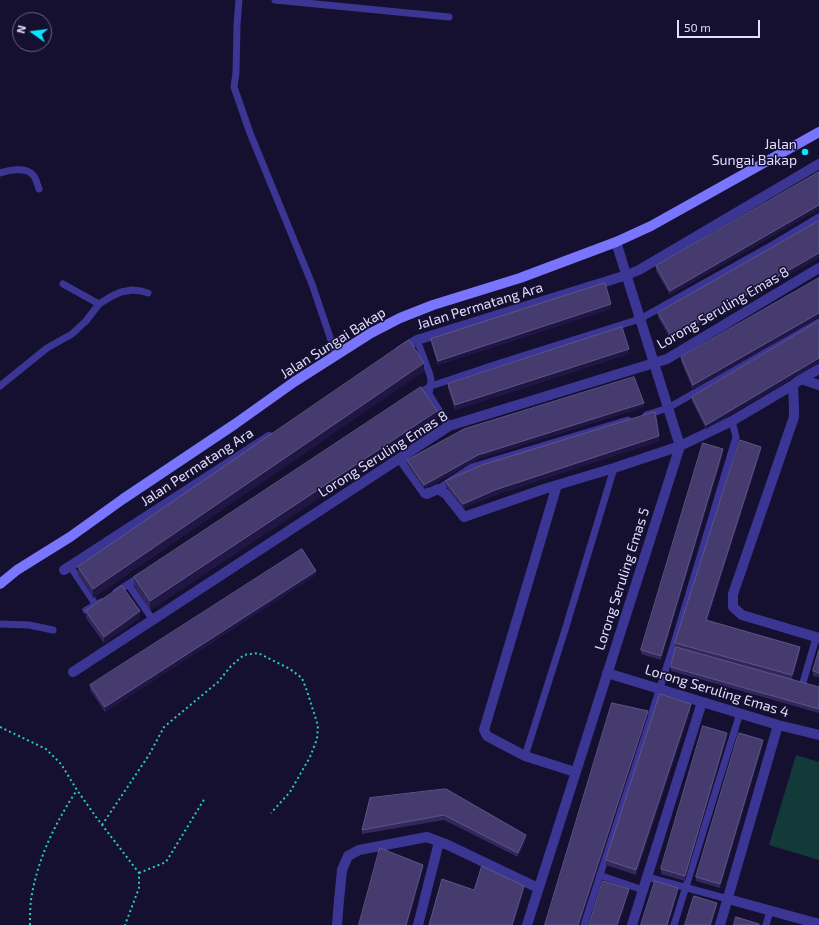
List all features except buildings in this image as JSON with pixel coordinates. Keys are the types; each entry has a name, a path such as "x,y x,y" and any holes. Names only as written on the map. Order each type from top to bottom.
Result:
{"main road":[{"name":"Jalan Sungai Bakap","path":"0,584 17,570 70,537 123,498 229,428 294,382 371,333 400,318 433,305 520,278 616,242 651,226 819,132"}],"street":[{"name":"Jalan Permatang Ara","path":"390,358 417,340 639,270 819,164"},
{"path":"616,242 680,446"},
{"name":"Lorong Seruling Emas 8","path":"73,672 450,426 667,359 819,268"},
{"path":"400,458 425,493 427,494 438,489 446,494 464,517 680,446 732,421 801,378 819,369"},
{"path":"801,378 819,384"},
{"path":"792,385 794,417 733,594 733,607 742,615 818,638"},
{"name":"Jalan Permatang Ara","path":"67,568 277,431"},
{"name":"Lorong Seruling Emas 5","path":"527,925 680,446"},
{"path":"557,486 484,730 487,736 525,756 575,772"},
{"name":"Lorong Seruling Emas 4","path":"607,673 778,725 819,735"},
{"path":"632,925 702,702"},
{"path":"720,925 778,725"},
{"path":"338,925 342,870 348,856 358,850 427,838 440,842 538,888"},
{"path":"418,925 440,842"},
{"path":"728,899 817,924"}],"lane":[{"path":"239,0 234,87 250,133 312,284 336,355"},
{"path":"275,0 448,17"},
{"path":"0,173 14,170 30,172 39,189"},
{"path":"412,398 431,386 640,320 819,217"},
{"path":"63,284 99,304"},
{"path":"0,386 47,348 76,330 86,321 99,304 121,292 132,290 148,293"},
{"path":"438,489 472,467 668,408 819,322"},
{"path":"417,340 430,375 431,386 429,394 450,426"},
{"path":"584,925 660,689 736,437 732,421"},
{"path":"525,756 614,468"},
{"path":"67,568 96,605"},
{"path":"86,610 146,572"},
{"path":"128,584 153,620"},
{"path":"0,624 29,625 53,630"},
{"path":"795,684 805,687 818,638"},
{"path":"672,650 692,656"},
{"path":"674,925 740,713"},
{"path":"599,876 643,890"},
{"path":"647,877 728,899"},
{"path":"766,925 770,911"}],"path":[{"path":"102,825 149,755 164,727 218,682 231,666 244,655 258,652 290,669 302,678 308,691 318,726 317,739 310,757 290,792 271,813"},
{"path":"0,727 46,749 61,764 77,790 102,825 139,873 139,888 125,925"},
{"path":"30,925 31,901 37,873 50,837 77,790"},
{"path":"139,873 166,862 205,798"}],"green space":[{"path":"796,755 819,762 819,860 769,845"}],"place":[{"name":"Jalan Sungai Bakap","path":"805,152"}]}
